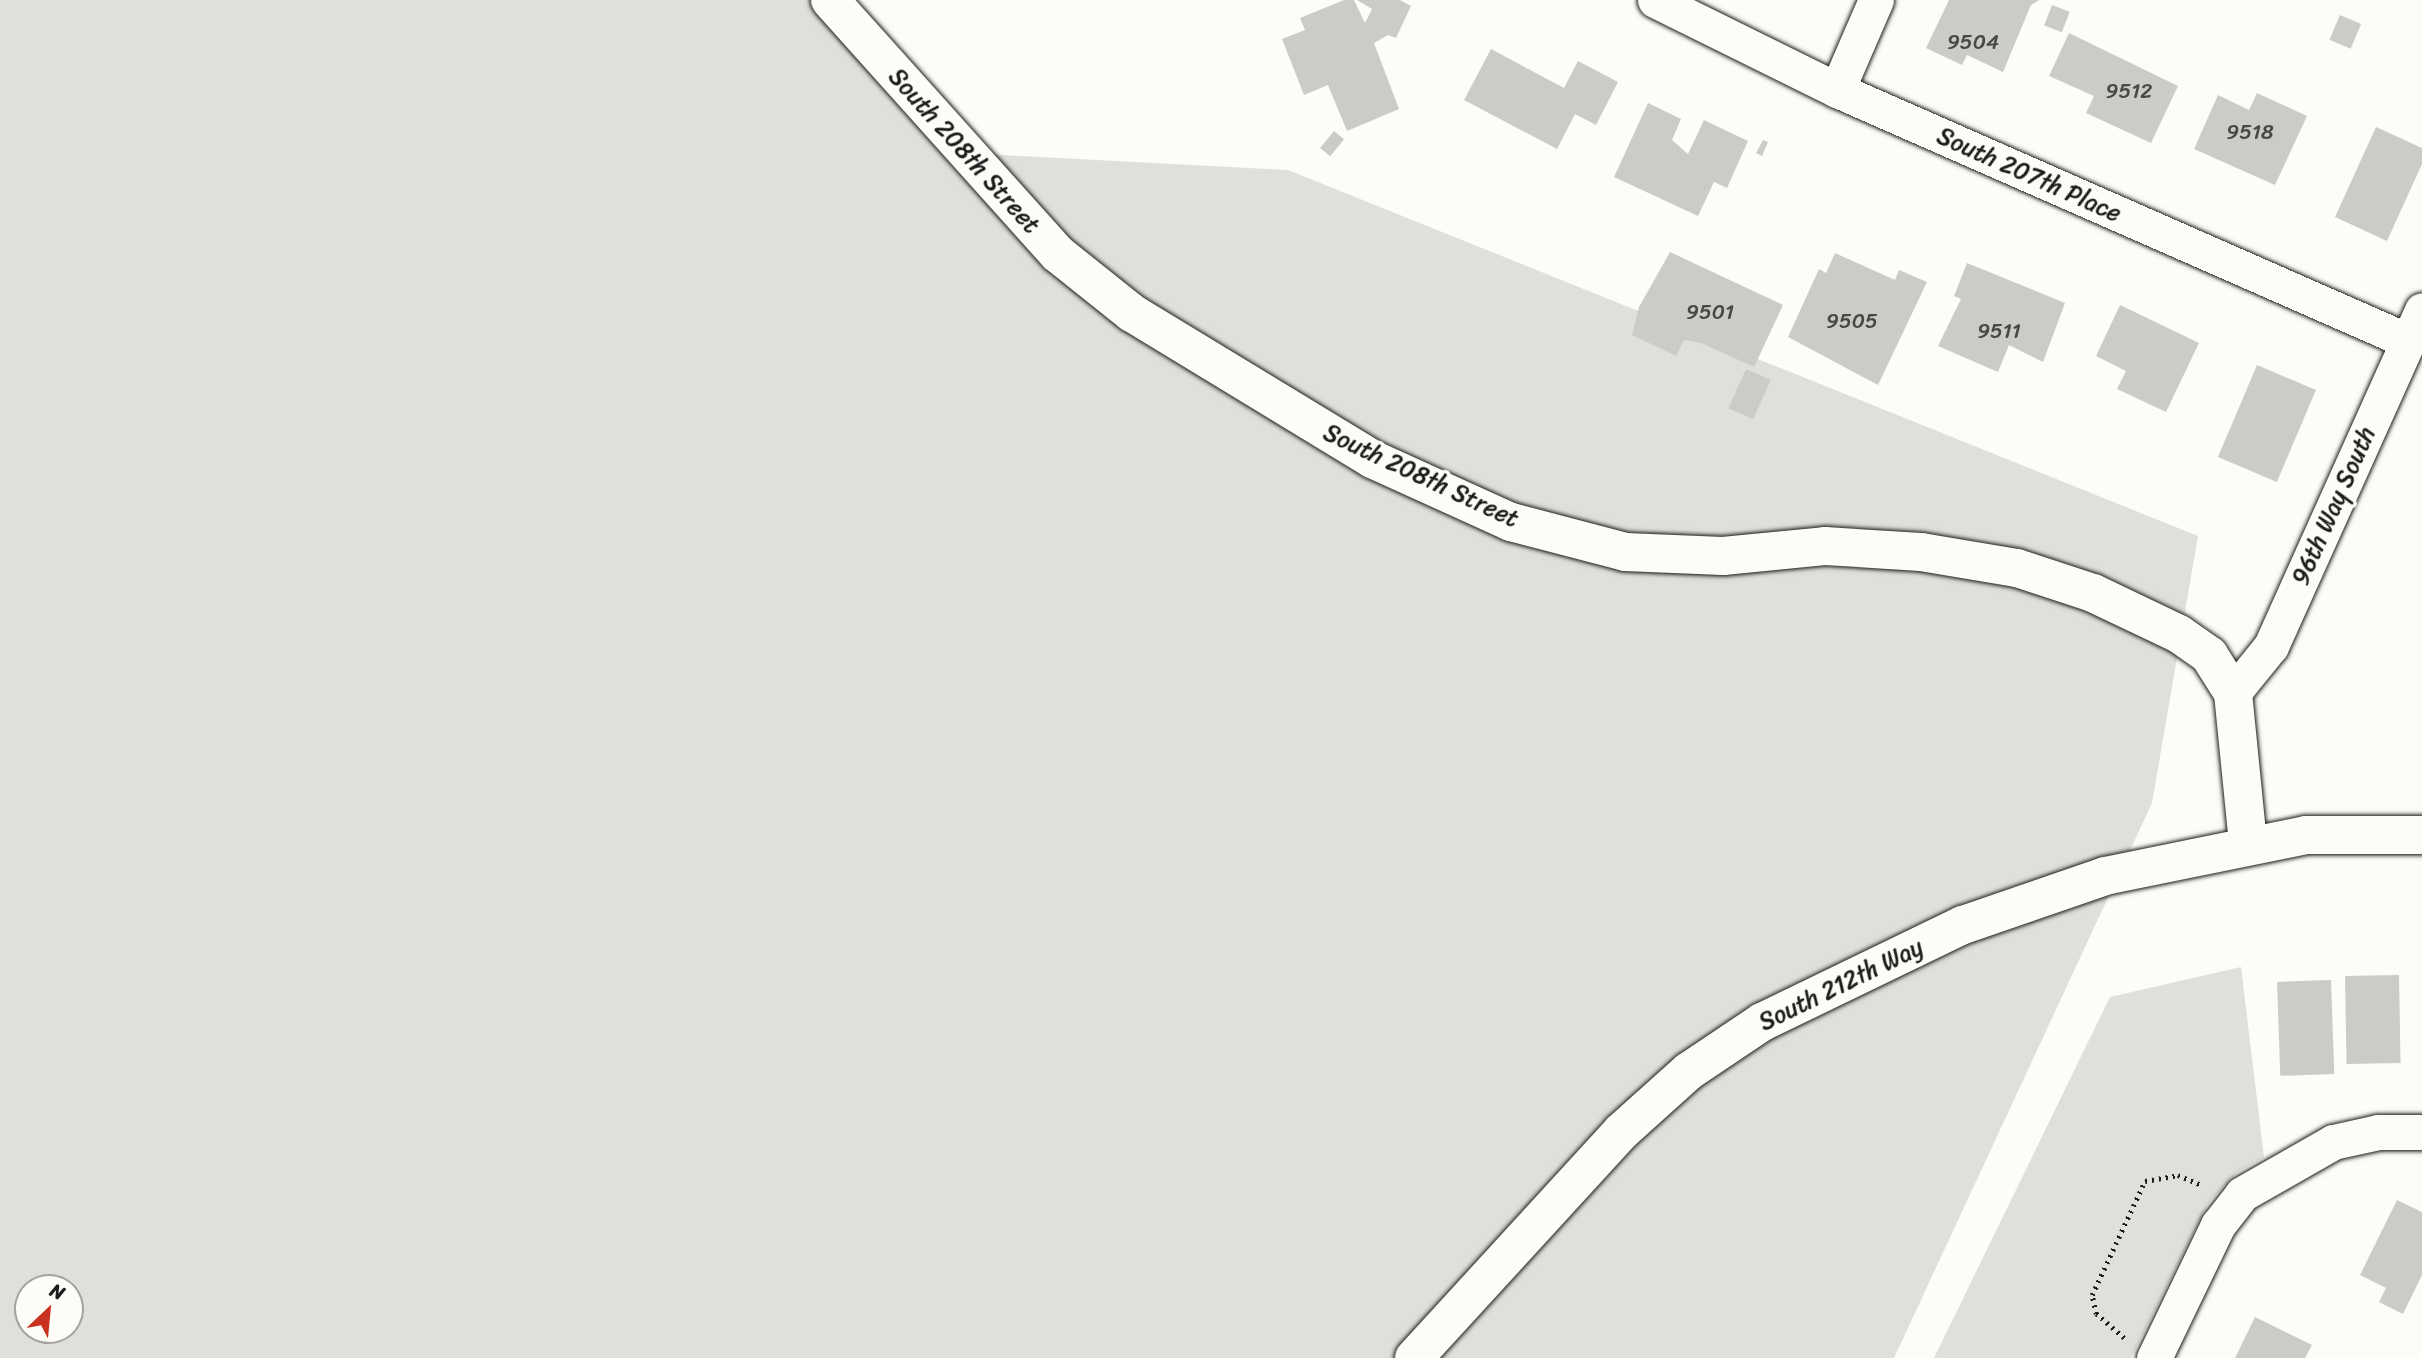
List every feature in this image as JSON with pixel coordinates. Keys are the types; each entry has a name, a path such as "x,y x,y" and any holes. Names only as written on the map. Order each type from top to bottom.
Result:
{"street":[{"name":"South 208th Street","path":"830,0 1058,254 1132,313 1372,459 1511,522 1625,552 1723,556 1825,546 1921,552 2017,568 2093,593 2179,634 2209,655 2233,693 2248,844"},
{"name":"South 207th Place","path":"1655,0 1837,90 2415,326"},
{"path":"1837,90 1876,0"},
{"name":"96th Way South","path":"2233,693 2271,646 2415,326"},
{"name":"South 212th Way","path":"1414,1358 1621,1132 1689,1071 1762,1022 1964,925 2042,896 2248,844 2405,834"},
{"path":"2155,1357 2231,1208 2279,1168 2333,1142 2378,1132 2422,1132"}],"path":[{"path":"2155,1357 2105,1325 2092,1295 2145,1181 2162,1175 2193,1179 2231,1208"}],"shaded area":[{"path":"0,0 810,0 963,153 1288,170 2198,536 2152,803 1894,1358 0,1358"},
{"path":"2241,967 2264,1157 2236,1173 2208,1203 2131,1358 1934,1358 2110,997"}],"building":[{"path":"1344,0 1354,0 1365,23 1372,9 1357,0 1400,0 1411,6 1396,38 1388,35 1374,43 1399,109 1347,131 1328,85 1304,95 1282,39 1305,30 1300,18"},
{"path":"1949,0 2039,0 2031,5 2003,72 1967,55 1962,65 1926,48"},
{"path":"2052,5 2070,12 2062,32 2044,26"},
{"path":"2340,15 2361,24 2351,49 2329,40"},
{"path":"2069,33 2178,86 2151,143 2086,113 2094,96 2049,76"},
{"path":"1491,49 1564,88 1578,61 1618,82 1596,125 1575,114 1557,149 1464,100"},
{"path":"2257,93 2307,116 2275,185 2194,149 2218,95 2249,110"},
{"path":"1648,103 1681,119 1672,140 1688,154 1704,120 1748,141 1727,188 1714,182 1698,216 1614,177"},
{"path":"2376,127 2422,148 2422,164 2387,241 2335,217"},
{"path":"1334,131 1344,139 1330,156 1320,148"},
{"path":"1763,140 1768,142 1762,156 1756,153"},
{"path":"1670,252 1783,305 1754,367 1701,343 1684,340 1676,356 1632,335 1639,307"},
{"path":"1835,253 1895,280 1899,270 1927,282 1878,385 1788,337 1819,269 1826,273"},
{"path":"1967,263 2065,303 2043,362 2009,345 1998,372 1938,346 1961,299 1954,296"},
{"path":"2120,305 2199,343 2166,412 2117,389 2126,371 2096,356"},
{"path":"2257,365 2316,390 2277,482 2218,457"},
{"path":"1746,369 1771,380 1753,419 1729,408"},
{"path":"2399,975 2401,1063 2347,1064 2345,976"},
{"path":"2331,980 2334,1074 2280,1076 2277,982"},
{"path":"2397,1200 2422,1212 2422,1275 2403,1314 2379,1302 2386,1288 2360,1275"},
{"path":"2255,1317 2312,1345 2305,1358 2235,1358"}]}
